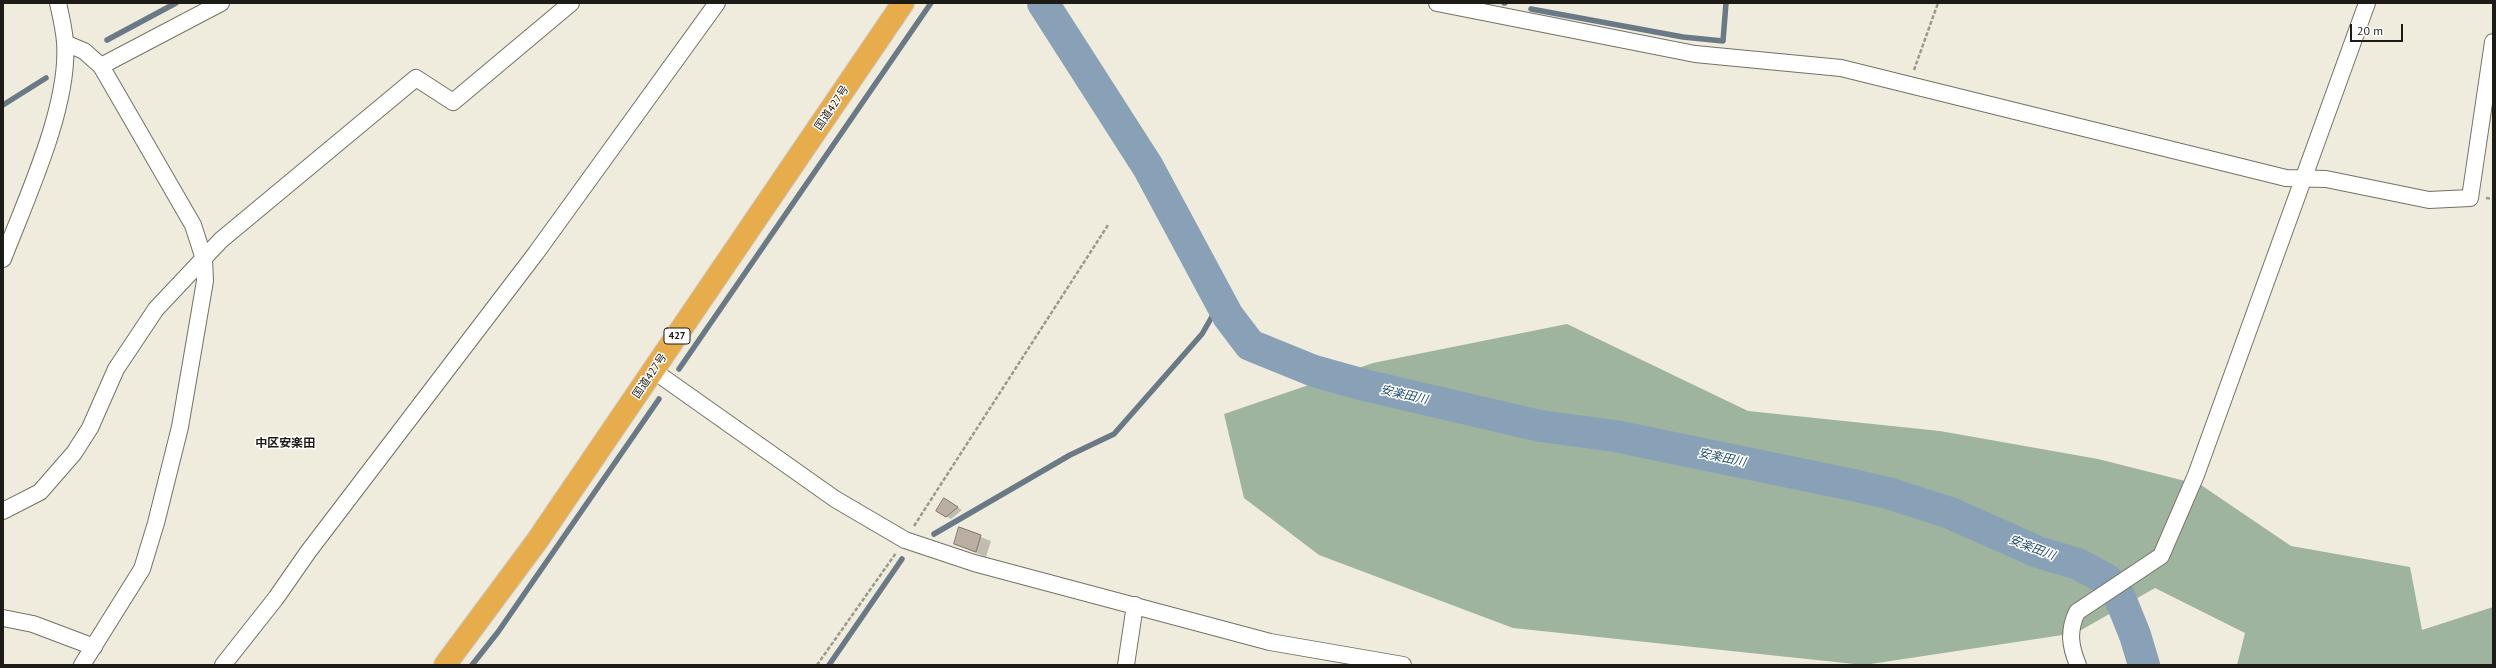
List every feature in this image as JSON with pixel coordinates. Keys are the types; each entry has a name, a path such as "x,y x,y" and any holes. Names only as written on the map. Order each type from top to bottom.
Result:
{"highway":[{"name":"国道427号","path":"445,665 537,541 903,3"}],"street":[{"path":"3,259 52,130 62,81 65,43 58,3"},
{"path":"101,66 221,3"},
{"path":"3,511 40,492 74,453 90,428 116,369 156,309 221,240 416,78 453,102 571,3"},
{"path":"223,665 276,598 308,552 536,253 717,3"},
{"path":"1437,3 1694,54 1841,68 2286,178 2326,179 2429,200 2470,198 2493,42"},
{"path":"2078,665 2070,646 2071,625 2077,612 2161,556 2196,475 2367,3"},
{"path":"65,43 84,51 101,66 193,225 204,259 205,281 180,427 156,523 142,569 82,665"},
{"path":"654,371 835,499 905,540 974,563 1270,642 1403,665"},
{"path":"1126,665 1135,605"},
{"path":"3,618 33,624 94,647"}],"path":[{"path":"1909,85 1938,3"},
{"path":"817,665 905,540 1108,225"}],"green space":[{"path":"1567,324 1748,411 1940,431 2098,459 2201,485 2291,546 2410,567 2422,630 2493,607 2493,665 2237,665 2245,633 2155,588 2076,633 1864,665 1513,628 1319,555 1244,498 1224,414 1373,363"}],"building":[{"path":"944,498 958,507 946,517 936,511"},
{"path":"959,527 981,535 976,552 954,544"}],"waterway":[{"path":"107,40 176,3"},
{"path":"679,369 931,3"},
{"name":"安楽田川","path":"1043,3 1148,167 1228,316 1250,345 1314,371 1364,385 1540,426 1615,436 1848,484 1888,493 1950,513 2038,552 2078,564 2106,579 2118,593 2135,635 2144,665"},
{"path":"1531,9 1683,37 1723,41 1726,3"},
{"path":"3,105 46,78"},
{"path":"934,534 1070,455 1114,434 1202,334 1221,301"},
{"path":"472,665 498,632 659,399"},
{"path":"829,665 902,559"}],"district":[{"name":"中区安楽田","path":"285,444"}]}
